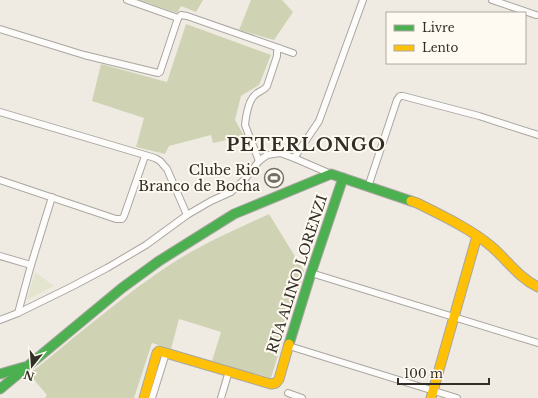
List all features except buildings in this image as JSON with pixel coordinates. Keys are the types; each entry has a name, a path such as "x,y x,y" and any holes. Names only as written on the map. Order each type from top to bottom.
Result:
{"main road":[{"path":"0,389 122,288 159,261 234,214 331,174 417,204 453,221 478,236 491,246 518,273 538,287"},
{"name":"RUA ALINO LORENZI","path":"229,371 271,384 276,383 279,379 311,273 343,178"},
{"path":"432,394 478,236"},
{"path":"144,398 162,353 229,371"},
{"path":"0,374 27,366"}],"street":[{"path":"127,0 178,18"},
{"path":"294,158 318,121 363,0"},
{"path":"492,0 536,15"},
{"path":"0,29 84,55 154,72 160,72 178,18 181,15 294,53"},
{"path":"259,161 245,125 247,112 253,96 264,90 267,86 279,48"},
{"path":"368,187 397,100 400,96 478,116 538,134"},
{"path":"0,112 155,158 166,166 187,215"},
{"path":"0,320 18,313 107,268 146,245 187,215 211,201 231,192 245,179 259,161 267,155 280,153 331,174"},
{"path":"0,180 116,219 122,219 145,156"},
{"path":"18,313 52,197"},
{"path":"0,256 31,265"},
{"path":"311,273 538,343"},
{"path":"0,314 8,316"},
{"path":"289,346 432,394 457,398"},
{"path":"152,398 162,353"},
{"path":"221,398 229,371"},
{"path":"288,393 302,398"}],"green space":[{"path":"139,0 203,0 196,12 181,6 177,13"},
{"path":"251,0 282,0 293,12 274,40 239,30"},
{"path":"186,24 271,55 259,85 241,96 235,120 244,136 213,143 211,135 169,146 165,154 136,147 144,118 92,101 101,64 167,82"},
{"path":"269,214 304,271 271,378 212,361 221,332 179,319 171,349 152,343 134,398 45,398 47,395 29,374 118,302 174,262 209,242"},
{"path":"35,272 54,286 27,300"}],"traffic: fast":[{"path":"0,389 122,288 159,261 234,214 331,174 411,201"},
{"path":"289,344 343,178"},
{"path":"0,374 24,367"}],"traffic: slow":[{"path":"411,201 446,217 484,240 525,279 538,287"},
{"path":"431,398 477,236"},
{"path":"144,398 157,353 159,351 271,384 276,383 279,379 289,344"}],"place":[{"name":"Clube Rio Branco de Bocha","path":"274,178"}],"district":[{"name":"PETERLONGO","path":"306,145"}]}
